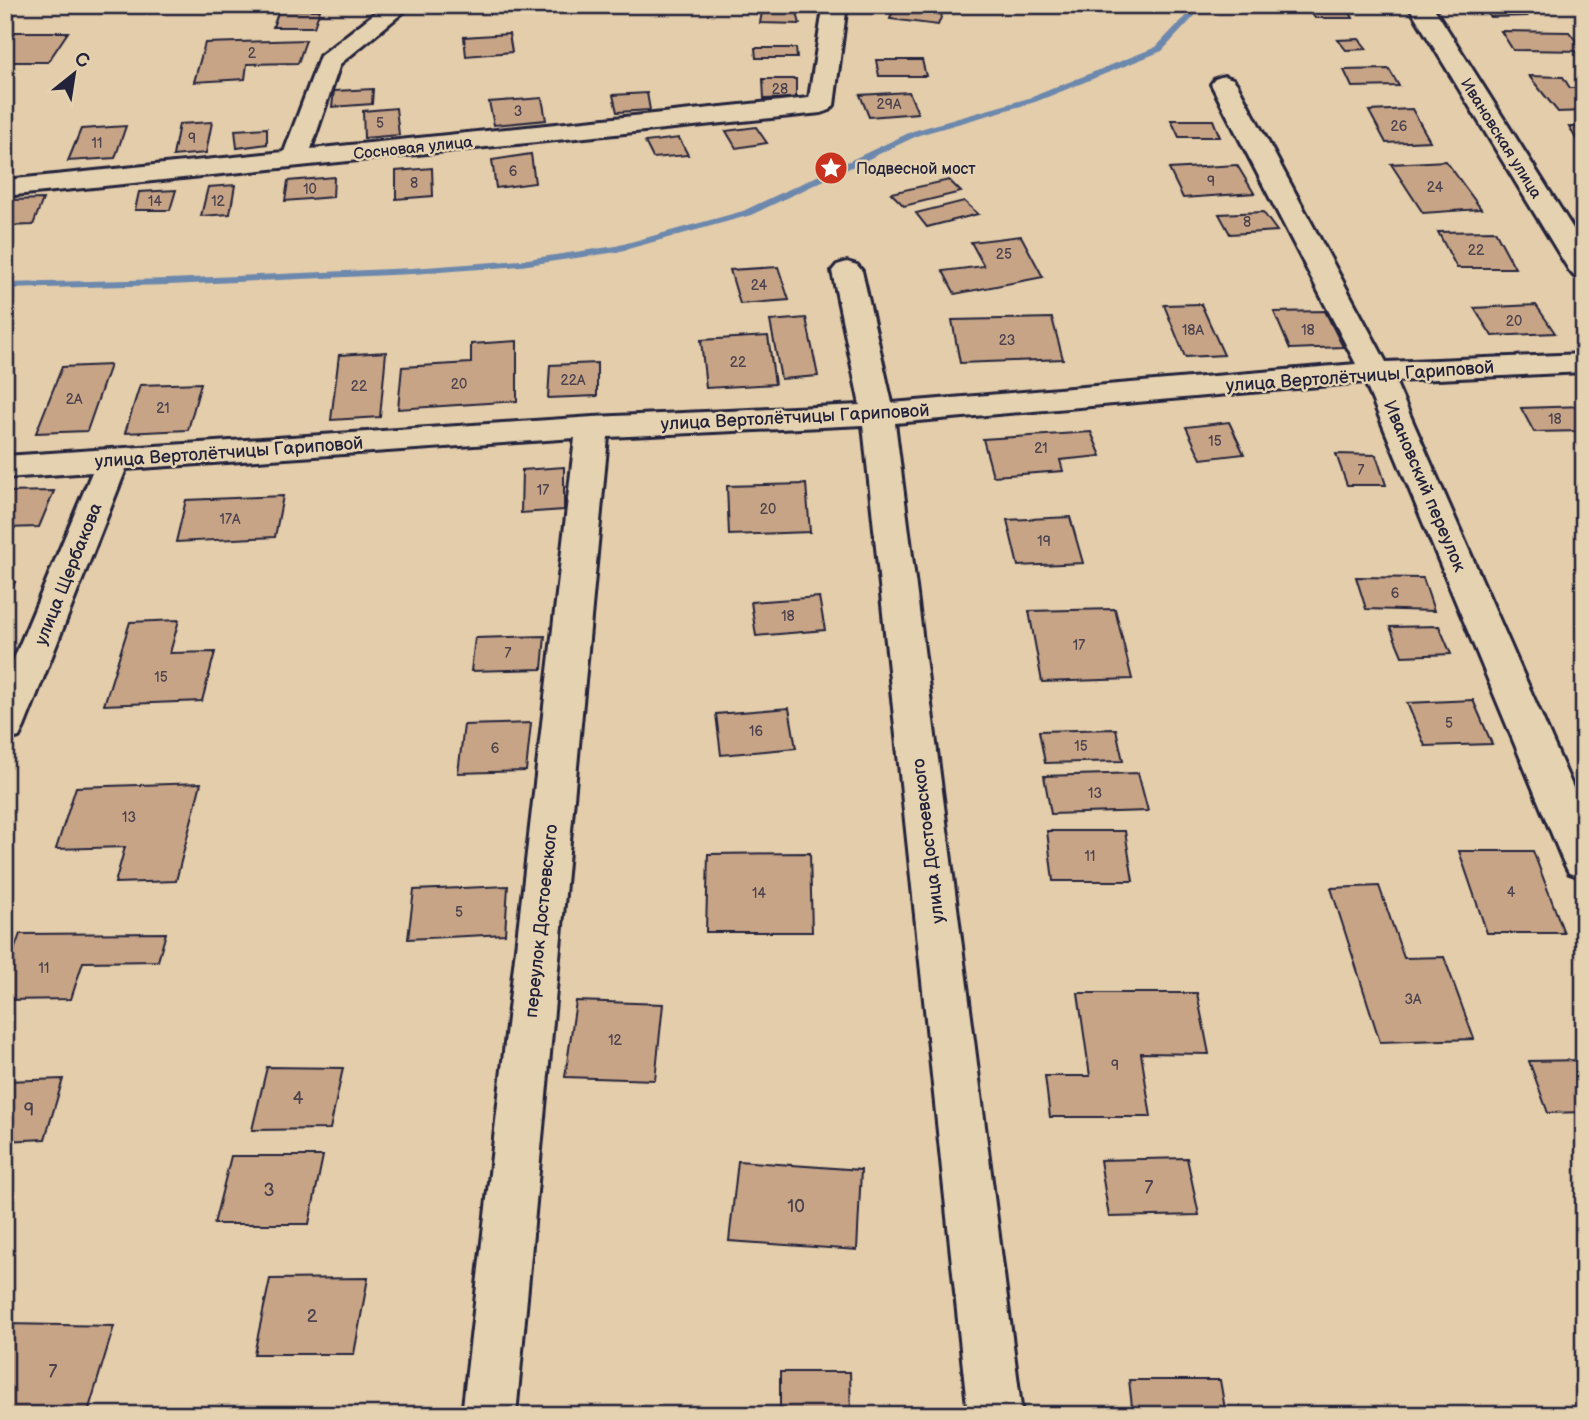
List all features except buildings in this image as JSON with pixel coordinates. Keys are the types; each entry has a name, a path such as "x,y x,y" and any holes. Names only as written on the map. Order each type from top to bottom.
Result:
{"street":[{"path":"295,160 329,61 400,5"},
{"name":"Сосновая улица","path":"5,188 821,105 835,9 841,5"},
{"name":"Ивановская улица","path":"1420,5 1584,270"},
{"name":"Ивановский переулок","path":"1224,84 1376,372 1584,861"},
{"name":"улица Достоевского","path":"847,271 878,414 995,1415"},
{"name":"улица Вертолётчицы Гариповой","path":"5,467 593,427 878,414 1376,372 1584,363"},
{"name":"переулок Достоевского","path":"489,1415 593,427"},
{"name":"улица Щербакова","path":"5,727 114,459"}],"waterway":[{"path":"5,286 412,271 521,263 617,249 747,213 916,133 1032,100 1159,49 1201,5"}],"place":[{"name":"Подвесной мост","path":"831,168"}]}
